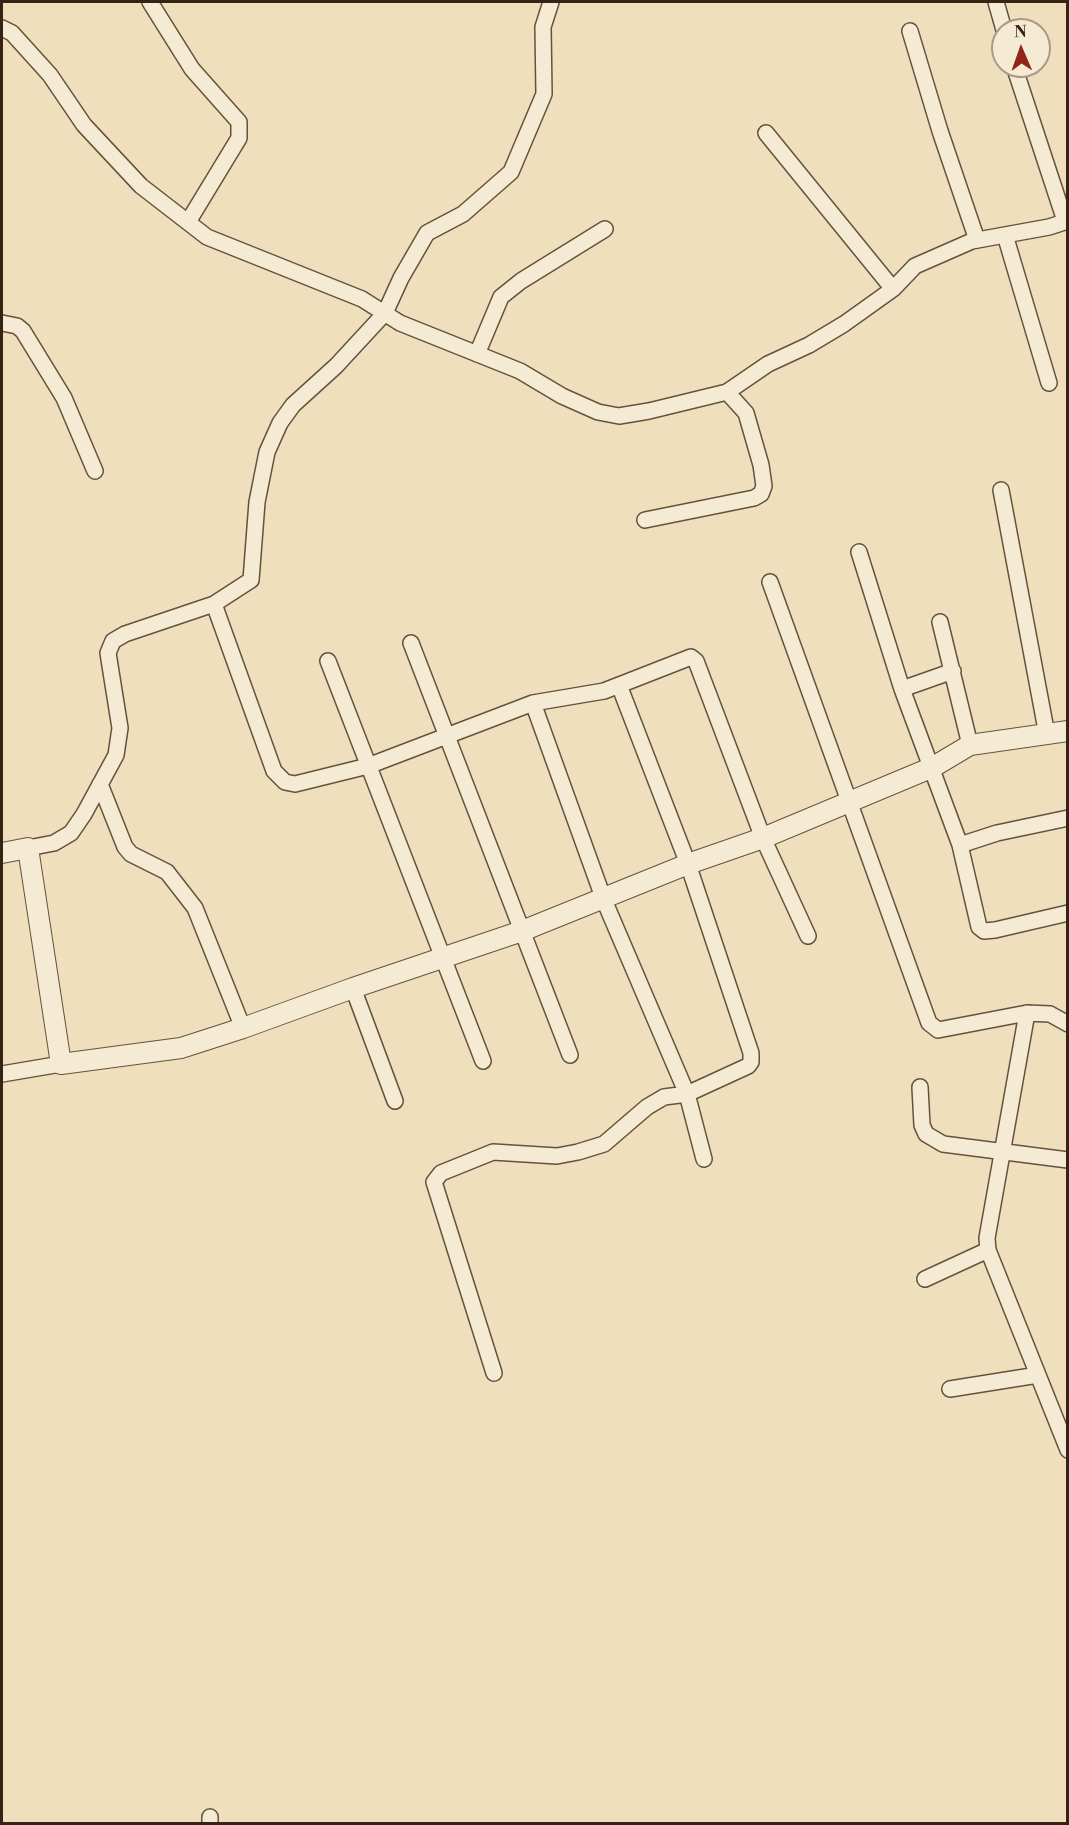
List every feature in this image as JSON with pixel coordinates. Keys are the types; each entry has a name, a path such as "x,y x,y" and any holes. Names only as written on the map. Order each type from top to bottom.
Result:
{"street":[{"path":"150,2 192,69 239,122 239,138 188,222"},
{"path":"2,853 54,843 71,833 116,755 120,728 108,653 113,641 125,634 214,604 251,580 257,502 267,452 280,423 293,405 336,366 385,313 401,278 427,233 463,214 511,172 544,94 543,27 551,2"},
{"path":"996,2 1001,18"},
{"path":"2,28 12,33 50,75 84,124 141,186 207,237 362,299 400,323 520,370 562,396 598,412 619,416 728,392 768,364 809,345 844,324 893,289 915,266 977,240 1066,221 1018,78"},
{"path":"910,31 940,131 977,240"},
{"path":"766,133 893,289"},
{"path":"477,354 501,297 521,281 604,229"},
{"path":"1005,235 1049,383"},
{"path":"2,323 17,326 23,331 64,398 95,471"},
{"path":"645,520 754,498 761,494 764,486 761,465 746,413 728,392"},
{"path":"1001,490 1047,735"},
{"path":"859,552 902,689 933,767 960,845 979,927 984,931 1068,913"},
{"path":"770,582 928,1023 938,1030 1027,1013 1050,1014 1068,1024"},
{"path":"214,604 273,771 285,782 295,784 368,766 533,703 604,691 691,657 696,661 763,838 808,936"},
{"path":"940,622 970,745"},
{"path":"411,643 570,1055"},
{"path":"328,661 483,1061"},
{"path":"902,689 953,671"},
{"path":"494,1373 434,1182 436,1177 493,1152 557,1156 578,1152 609,1141 648,1107 664,1097 687,1094 748,1066 751,1062 751,1053 688,864 619,686"},
{"path":"533,703 604,900 687,1094 704,1159"},
{"path":"2,1074 182,1048 522,932 688,864 763,838 849,804 933,767 970,745 1068,731"},
{"path":"100,784 124,847 131,854 166,872 195,908 243,1028"},
{"path":"960,845 998,833 1068,818"},
{"path":"28,848 61,1064"},
{"path":"353,988 395,1101"},
{"path":"1027,1013 987,1238 988,1250 1068,1450"},
{"path":"920,1088 922,1125 926,1134 942,1144 1068,1160"},
{"path":"925,1279 988,1250"},
{"path":"950,1389 1038,1375"}]}
